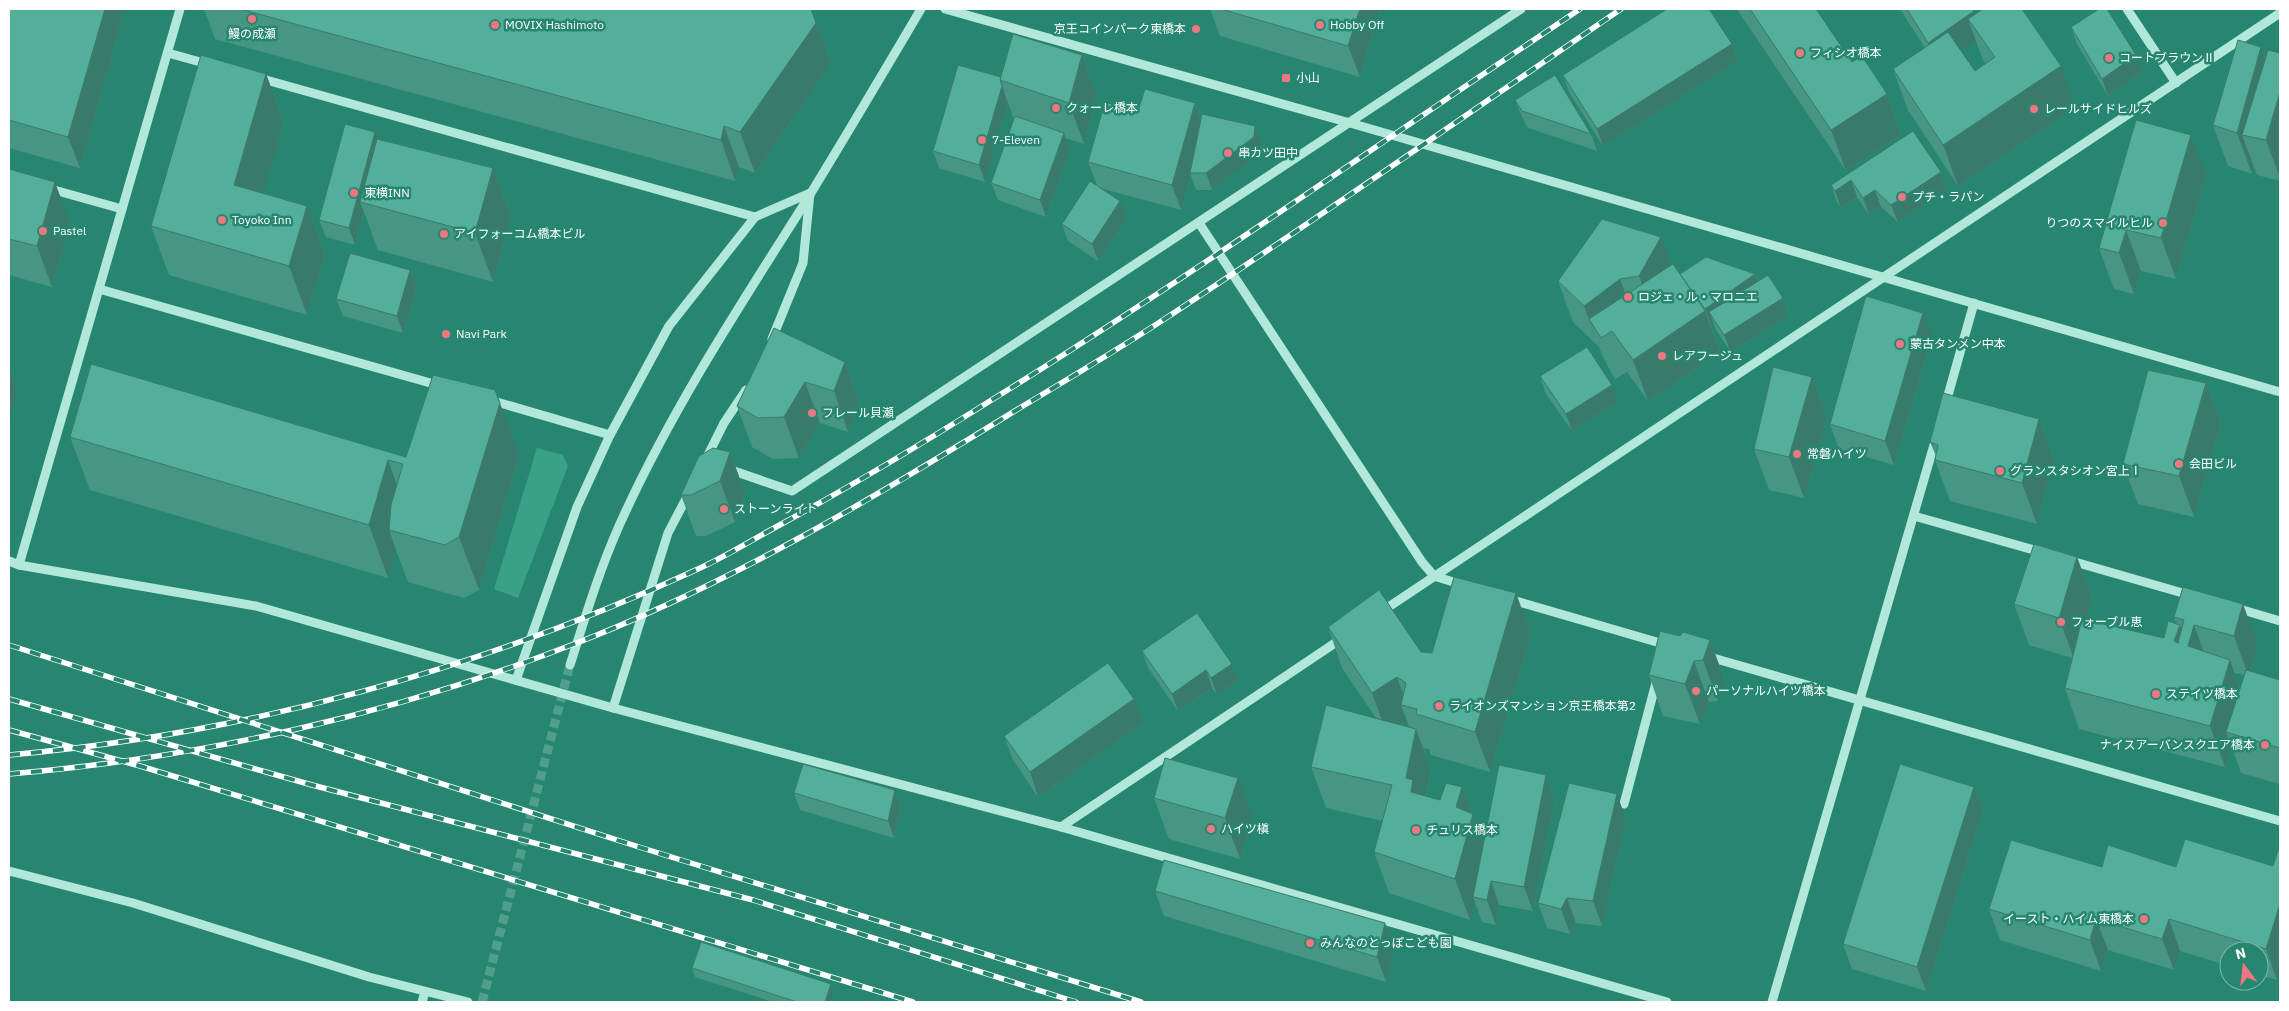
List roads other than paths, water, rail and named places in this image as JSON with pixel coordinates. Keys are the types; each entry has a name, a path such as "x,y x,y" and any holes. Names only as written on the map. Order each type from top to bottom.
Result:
{"street":[{"path":"19,565 180,9"},
{"path":"570,665 598,578 618,527 650,460 715,345 810,194 921,9"},
{"path":"944,9 1350,123 2280,392"},
{"path":"754,379 724,423 710,465 792,491 1521,9"},
{"path":"2126,9 2176,83"},
{"path":"1376,615 2176,83 2234,48 2280,13"},
{"path":"168,53 224,68"},
{"path":"253,76 755,217"},
{"path":"35,184 122,209"},
{"path":"516,680 577,507 610,435 669,326 755,217 810,194"},
{"path":"770,344 803,263 810,194"},
{"path":"1199,223 1417,554 1434,576 1471,587"},
{"path":"99,288 454,390"},
{"path":"1944,412 1974,303"},
{"path":"482,398 610,435"},
{"path":"1772,1002 1938,431"},
{"path":"613,708 668,533 693,485"},
{"path":"1914,516 2047,554"},
{"path":"2056,557 2207,600"},
{"path":"9,561 19,565 256,606 613,708 1061,827 1667,1002"},
{"path":"1499,595 1668,649"},
{"path":"2225,605 2280,621"},
{"path":"1061,827 1351,632"},
{"path":"1693,653 2280,821"},
{"path":"1624,804 1658,673"},
{"path":"9,871 134,903 369,977 468,1002"},
{"path":"422,1002 425,992"}],"tunnel":[{"path":"482,1002 570,665"}],"railway":[{"path":"9,755 98,745 186,731 274,713 361,692 448,666 533,637 616,605 708,564 880,468 957,422 1134,310 1580,9"},
{"path":"9,774 153,757 225,744 367,712 437,692 506,669 574,644 691,594 804,536 914,472 1163,320 1393,166 1621,9"},
{"path":"9,645 639,847 1141,1002"},
{"path":"9,699 312,785 753,900 1076,1002"},
{"path":"9,730 140,766 913,1002"}],"place":[{"name":"鰻の成瀬","path":"252,19"},
{"name":"MOVIX Hashimoto","path":"495,25"},
{"name":"Hobby Off","path":"1320,25"},
{"name":"京王コインパーク東橋本","path":"1196,29"},
{"name":"フィシオ橋本","path":"1800,53"},
{"name":"コートブラウンⅡ","path":"2109,58"},
{"name":"小山","path":"1286,78"},
{"name":"クォーレ橋本","path":"1056,108"},
{"name":"レールサイドヒルズ","path":"2034,109"},
{"name":"7-Eleven","path":"982,140"},
{"name":"串カツ田中","path":"1228,153"},
{"name":"東横INN","path":"354,193"},
{"name":"プチ・ラパン","path":"1902,197"},
{"name":"Toyoko Inn","path":"222,220"},
{"name":"りつのスマイルヒル","path":"2163,223"},
{"name":"Pastel","path":"43,231"},
{"name":"アイフォーコム橋本ビル","path":"444,234"},
{"name":"ロジェ・ル・マロニエ","path":"1628,297"},
{"name":"Navi Park","path":"446,334"},
{"name":"蒙古タンメン中本","path":"1900,344"},
{"name":"レアフージュ","path":"1662,356"},
{"name":"フレール貝瀬","path":"812,413"},
{"name":"常磐ハイツ","path":"1797,454"},
{"name":"会田ビル","path":"2179,464"},
{"name":"グランスタシオン宮上Ⅰ","path":"2000,471"},
{"name":"ストーンライト","path":"724,509"},
{"name":"フォーブル恵","path":"2061,622"},
{"name":"パーソナルハイツ橋本","path":"1696,691"},
{"name":"ステイツ橋本","path":"2156,694"},
{"name":"ライオンズマンション京王橋本第2","path":"1439,706"},
{"name":"ナイスアーバンスクエア橋本","path":"2265,745"},
{"name":"ハイツ槇","path":"1211,829"},
{"name":"チュリス橋本","path":"1416,830"},
{"name":"イースト・ハイム東橋本","path":"2144,919"},
{"name":"みんなのとっぽこども園","path":"1310,943"}]}
